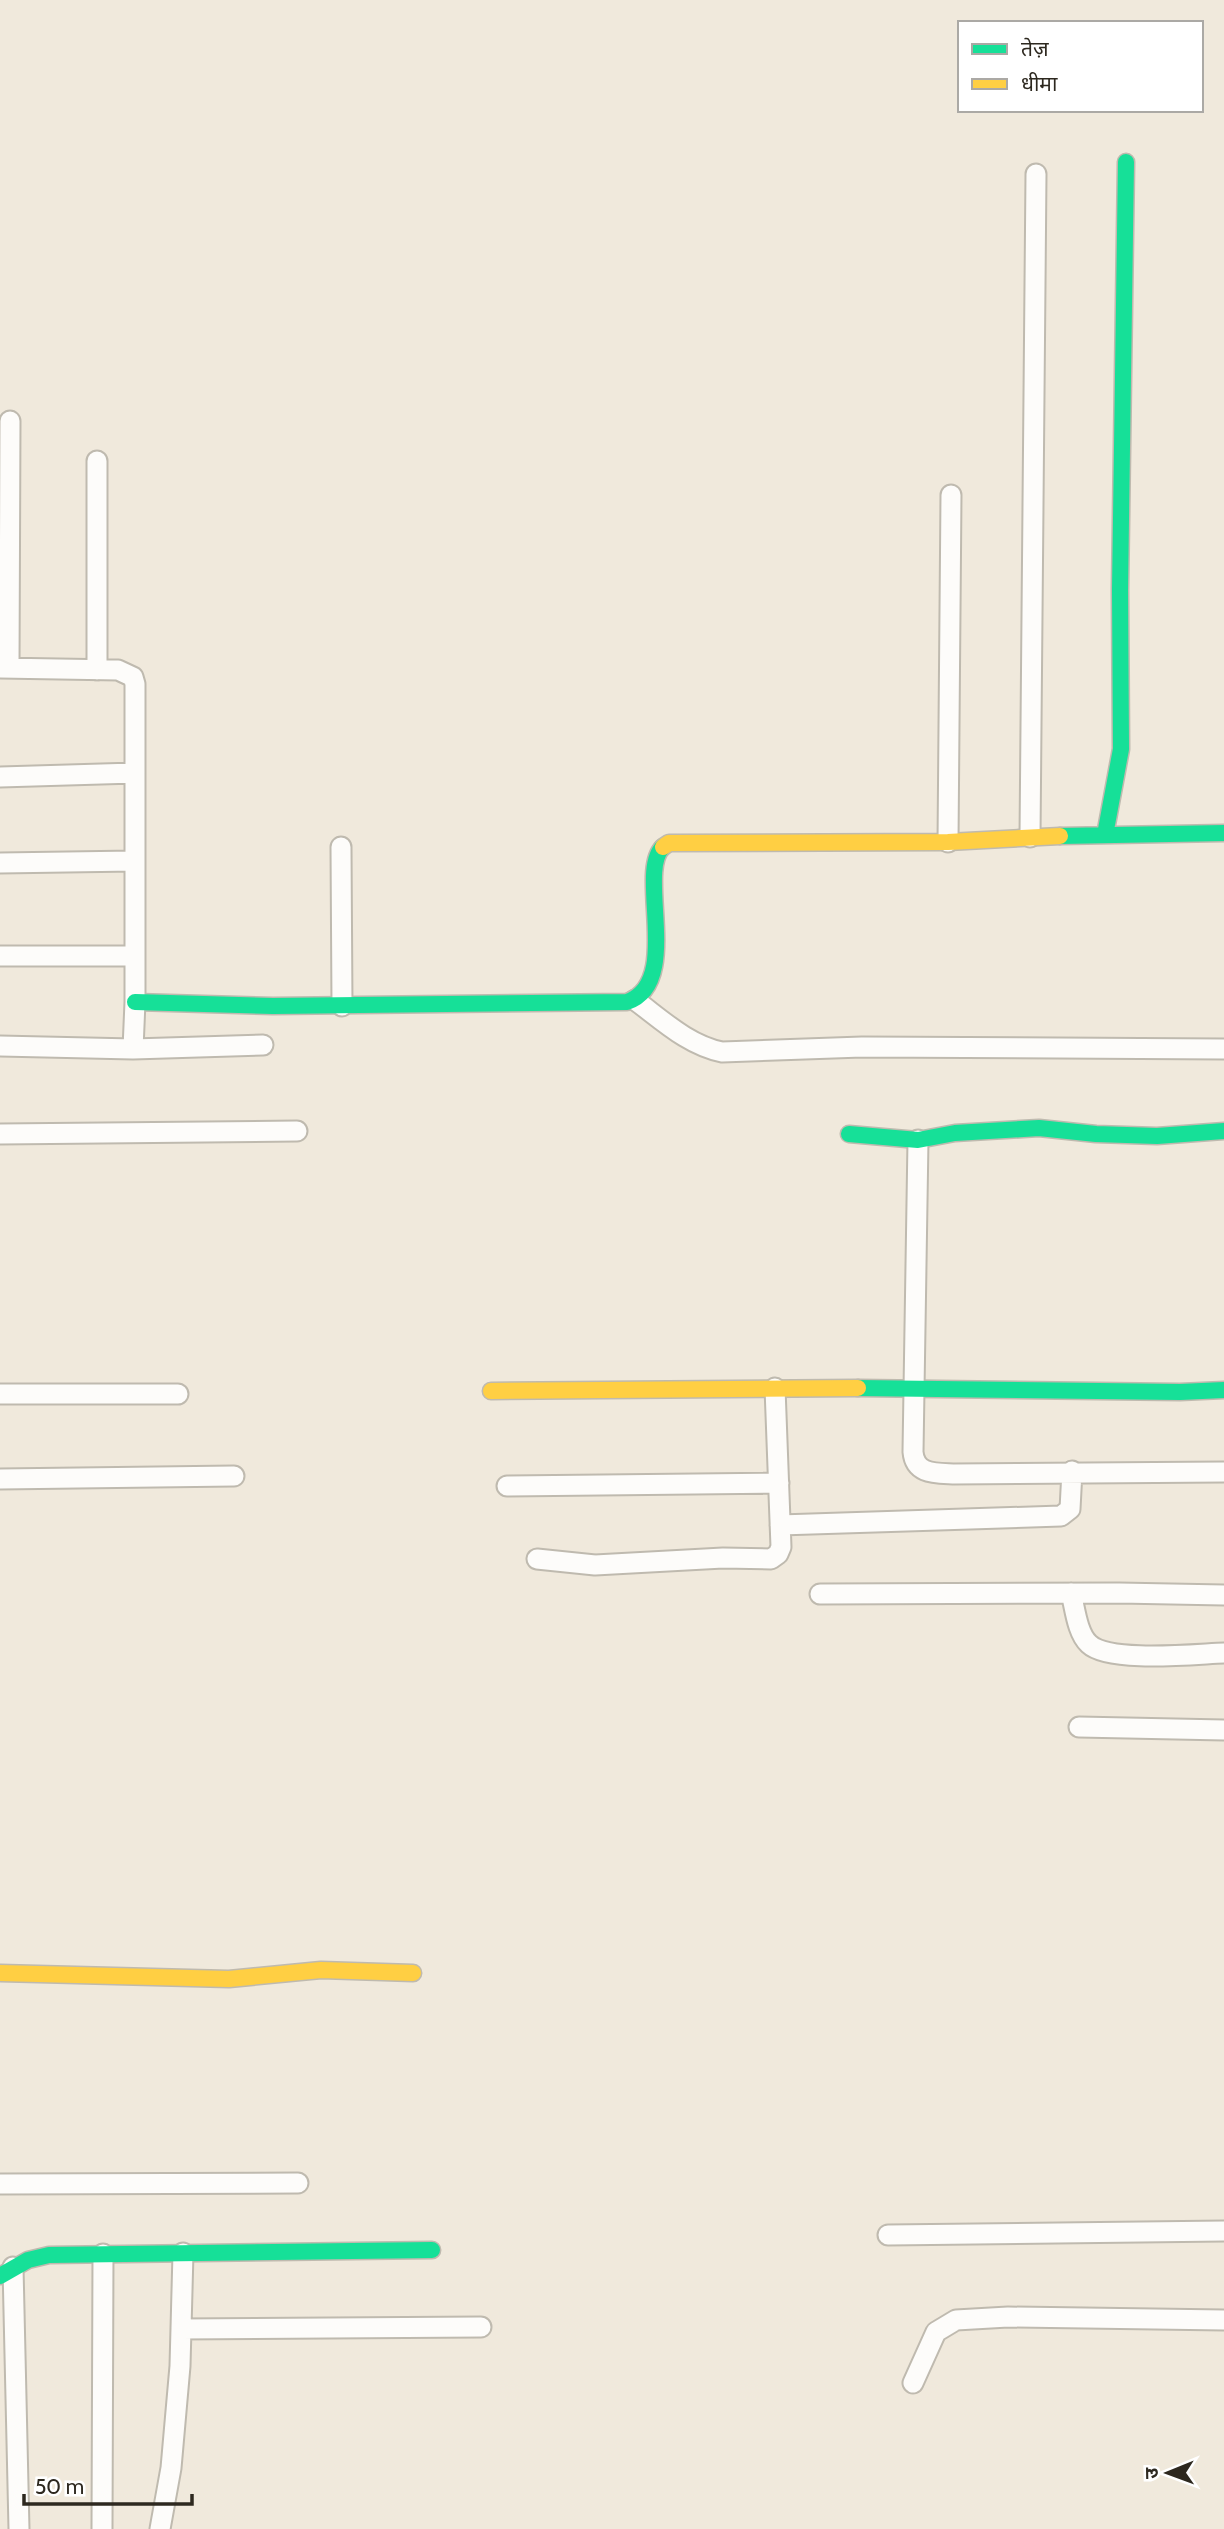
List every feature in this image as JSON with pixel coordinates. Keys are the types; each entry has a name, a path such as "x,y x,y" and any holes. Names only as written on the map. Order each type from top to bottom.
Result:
{"street":[{"path":"1105,835 1121,749 1120,590 1126,162"},
{"path":"1030,837 1037,174"},
{"path":"9,421 5,668 127,673 133,677 135,684 133,1049"},
{"path":"97,461 97,670"},
{"path":"948,842 951,495"},
{"path":"0,777 135,773"},
{"path":"135,1002 212,1006 607,1005 635,1000 643,994 652,972 655,951 654,858 660,848 679,842 948,842 1030,837 1224,833"},
{"path":"341,846 342,1006"},
{"path":"0,863 134,861"},
{"path":"0,956 134,956"},
{"path":"635,1000 699,1045 722,1052 862,1047 1224,1049"},
{"path":"0,1046 133,1049 264,1045"},
{"path":"849,1134 918,1140 955,1133 1039,1128 1157,1136 1224,1130"},
{"path":"0,1134 298,1131"},
{"path":"918,1140 913,1452 914,1461 919,1468 953,1474 1072,1471 1224,1472"},
{"path":"491,1391 915,1387 1180,1392 1224,1390"},
{"path":"537,1559 595,1565 723,1558 771,1559 778,1554 781,1548 775,1388"},
{"path":"0,1394 178,1394"},
{"path":"780,1525 1061,1516 1070,1509 1072,1471"},
{"path":"0,1479 234,1476"},
{"path":"507,1486 779,1483"},
{"path":"1071,1593 1081,1632 1087,1643 1098,1651 1138,1655 1224,1653"},
{"path":"820,1594 1224,1595"},
{"path":"1079,1727 1224,1730"},
{"path":"0,1973 229,1979 321,1970 413,1973"},
{"path":"0,2184 298,2183"},
{"path":"888,2235 1224,2231"},
{"path":"19,2529 7,2272 28,2260 49,2255 432,2250"},
{"path":"160,2529 171,2468 180,2366 183,2253"},
{"path":"102,2529 103,2254"},
{"path":"913,2383 936,2332 956,2320 1008,2317 1224,2320"},
{"path":"181,2329 481,2327"}],"traffic: fast":[{"path":"1105,835 1121,749 1120,590 1126,162"},
{"path":"1060,836 1224,833"},
{"path":"135,1002 273,1006 627,1002 644,991 652,973 656,951 654,879 656,860 663,847"},
{"path":"849,1134 918,1140 955,1133 1039,1128 1096,1134 1157,1136 1224,1131"},
{"path":"858,1388 1180,1392 1224,1390"},
{"path":"0,2276 28,2260 49,2255 432,2250"}],"traffic: slow":[{"path":"663,847 669,843 948,842 1060,836"},
{"path":"491,1391 858,1388"},
{"path":"0,1973 229,1979 321,1970 413,1973"}]}
